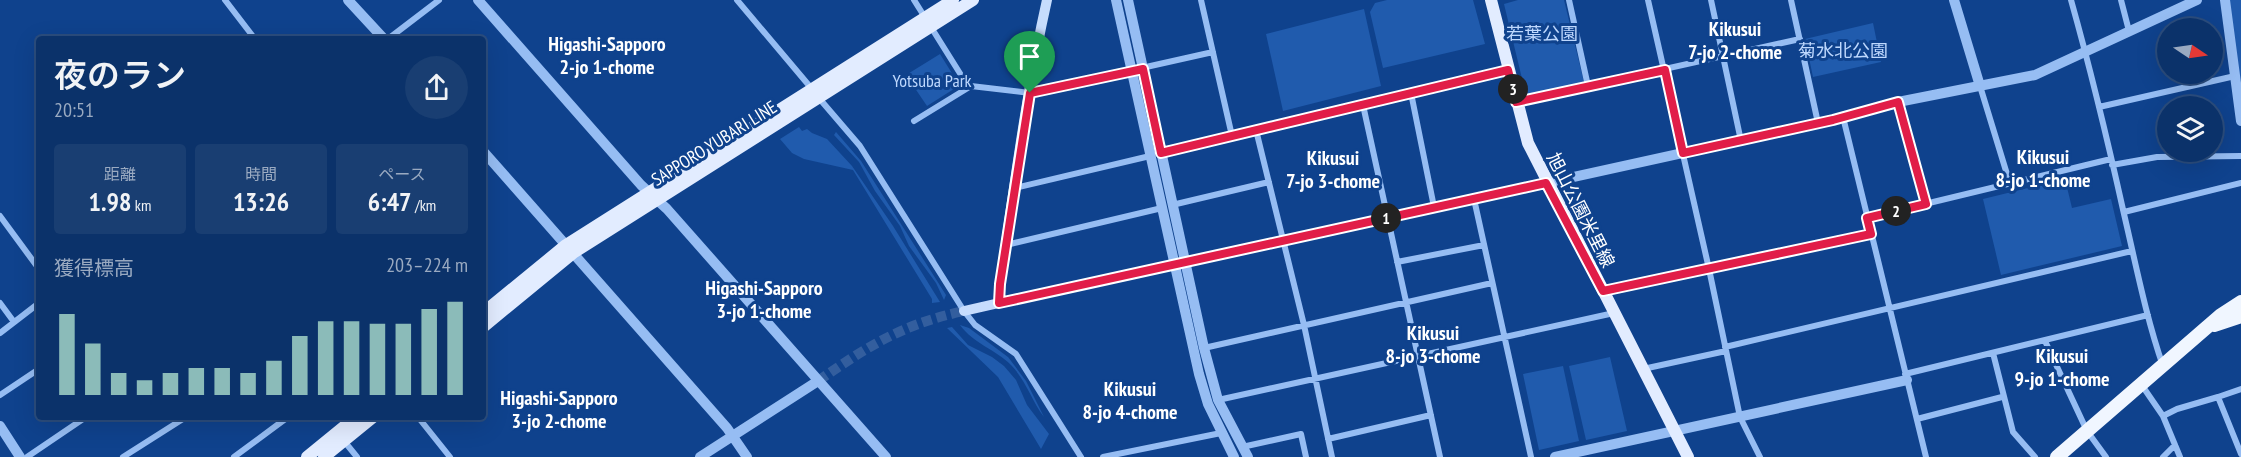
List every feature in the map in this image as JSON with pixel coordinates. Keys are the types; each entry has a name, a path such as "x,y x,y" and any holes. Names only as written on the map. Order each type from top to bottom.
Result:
{"highway":[{"path":"2057,457 2221,315 2241,302"},
{"path":"2207,328 2241,316"}],"main road":[{"name":"SAPPORO YUBARI LINE","path":"928,22 953,0"},
{"name":"SAPPORO YUBARI LINE","path":"486,311 570,249 653,196 928,22 973,0"},
{"path":"964,311 999,303 1039,35 1047,0"},
{"name":"旭山公園米里線","path":"1492,0 1528,143 1546,183 1688,457"},
{"name":"SAPPORO YUBARI LINE","path":"486,324 570,249"},
{"path":"307,457 352,420"},
{"path":"324,457 369,420"}],"street":[{"path":"225,0 253,36"},
{"path":"348,0 383,36"},
{"path":"390,36 439,0"},
{"path":"478,0 818,381 882,456"},
{"path":"737,0 860,146 964,311 975,325 1016,354 1081,457"},
{"path":"914,0 966,83 971,86 1030,93 1213,52"},
{"path":"1116,0 1137,70 1156,154 1179,264 1198,374 1208,405 1234,457"},
{"path":"1128,0 1137,70"},
{"path":"1201,0 1232,136"},
{"path":"1569,0 1588,86"},
{"path":"1648,0 1740,417 1760,457"},
{"path":"1711,0 1742,141"},
{"path":"1792,0 1818,123"},
{"path":"1954,0 2010,184"},
{"path":"2071,0 2086,52 2148,315 2163,366"},
{"path":"2121,0 2130,32"},
{"path":"2225,0 2241,121"},
{"path":"999,303 1742,141 1898,102 2035,75 2130,32 2190,1"},
{"path":"1516,102 1800,39"},
{"path":"1015,188 1508,70"},
{"path":"2099,107 2235,76"},
{"path":"914,121 971,86"},
{"path":"1411,93 1434,207"},
{"path":"1898,102 1926,204"},
{"path":"1362,105 1440,457"},
{"path":"1843,117 1926,457"},
{"path":"1256,130 1304,325 1332,457"},
{"path":"486,156 733,435 747,457"},
{"path":"1867,218 2111,162 2157,157 2241,156"},
{"path":"1006,245 1269,182"},
{"path":"2124,212 2241,183"},
{"path":"1474,199 1531,457"},
{"path":"0,216 36,265"},
{"path":"1603,291 1871,234"},
{"path":"1397,262 1484,245"},
{"path":"1643,369 2132,251"},
{"path":"1179,264 1218,400 1245,452 1301,434 1306,457"},
{"path":"1204,348 1492,283"},
{"path":"0,303 14,322"},
{"path":"0,333 36,305"},
{"path":"1218,400 1614,313"},
{"path":"1555,457 1740,417 2148,315"},
{"path":"2045,341 2087,431 2106,457"},
{"path":"1993,353 2002,397 2013,432 2035,457"},
{"path":"0,395 36,371"},
{"path":"700,457 818,381"},
{"path":"2141,384 2163,416 2180,457"},
{"path":"2163,416 2241,389"},
{"path":"1917,419 2002,397"},
{"path":"2218,397 2241,454"},
{"path":"1328,439 1431,415"},
{"path":"27,457 82,420"},
{"path":"123,457 181,420"},
{"path":"234,457 284,420"},
{"path":"420,420 450,457"},
{"path":"0,426 20,457"},
{"path":"1103,457 1221,433"},
{"path":"343,441 357,457"},
{"path":"2163,457 2175,445"}],"green space":[{"path":"1387,0 1473,0 1485,44 1383,68 1370,12 1375,3"},
{"name":"若葉公園","path":"1518,0 1564,0 1584,82 1526,95 1504,4"},
{"path":"2229,0 2241,0 2241,89"},
{"path":"1364,9 1381,86 1283,111 1266,34"},
{"name":"菊水北公園","path":"1873,23 1881,62 1813,77 1805,39"},
{"name":"Yotsuba Park","path":"940,54 958,83 957,87 927,106 906,75"},
{"path":"799,127 802,131 807,129 827,139 852,166 893,226 940,302 932,303 932,299 853,170 804,159 792,153 780,139"},
{"path":"836,132 861,161 946,295 944,300 936,283 909,246 900,226 875,191 859,162 834,135"},
{"path":"2065,179 2072,208 2111,199 2122,246 2001,275 1983,199"},
{"path":"960,325 969,328 1008,357 1026,381 1044,417 1011,365 972,337"},
{"path":"952,327 968,345 992,357 1004,366 1016,380 1027,405 1049,434 1041,449 998,377 947,328"},
{"path":"1610,357 1627,431 1586,440 1569,366"},
{"path":"1563,366 1579,441 1539,450 1523,374"}],"tunnel":[{"path":"818,381 853,357 887,338 922,322 964,311"}],"district":[{"name":"Kikusui 7-jo 2-chome","path":"1735,40"},
{"name":"Higashi-Sapporo 2-jo 1-chome","path":"607,56"},
{"name":"Kikusui 8-jo 1-chome","path":"2043,168"},
{"name":"Kikusui 7-jo 3-chome","path":"1333,170"},
{"name":"Higashi-Sapporo 3-jo 1-chome","path":"764,300"},
{"name":"Kikusui 8-jo 3-chome","path":"1433,344"},
{"name":"Kikusui 9-jo 1-chome","path":"2062,368"},
{"name":"Kikusui 8-jo 4-chome","path":"1130,400"},
{"name":"Higashi-Sapporo 3-jo 2-chome","path":"559,410"}],"route":[{"path":"1143,69 1161,153 1508,70 1516,102 1665,70 1683,153 1833,120 1898,102 1926,204 1867,218 1871,234 1603,291 1546,183 999,303 1030,93 1143,69"}]}
